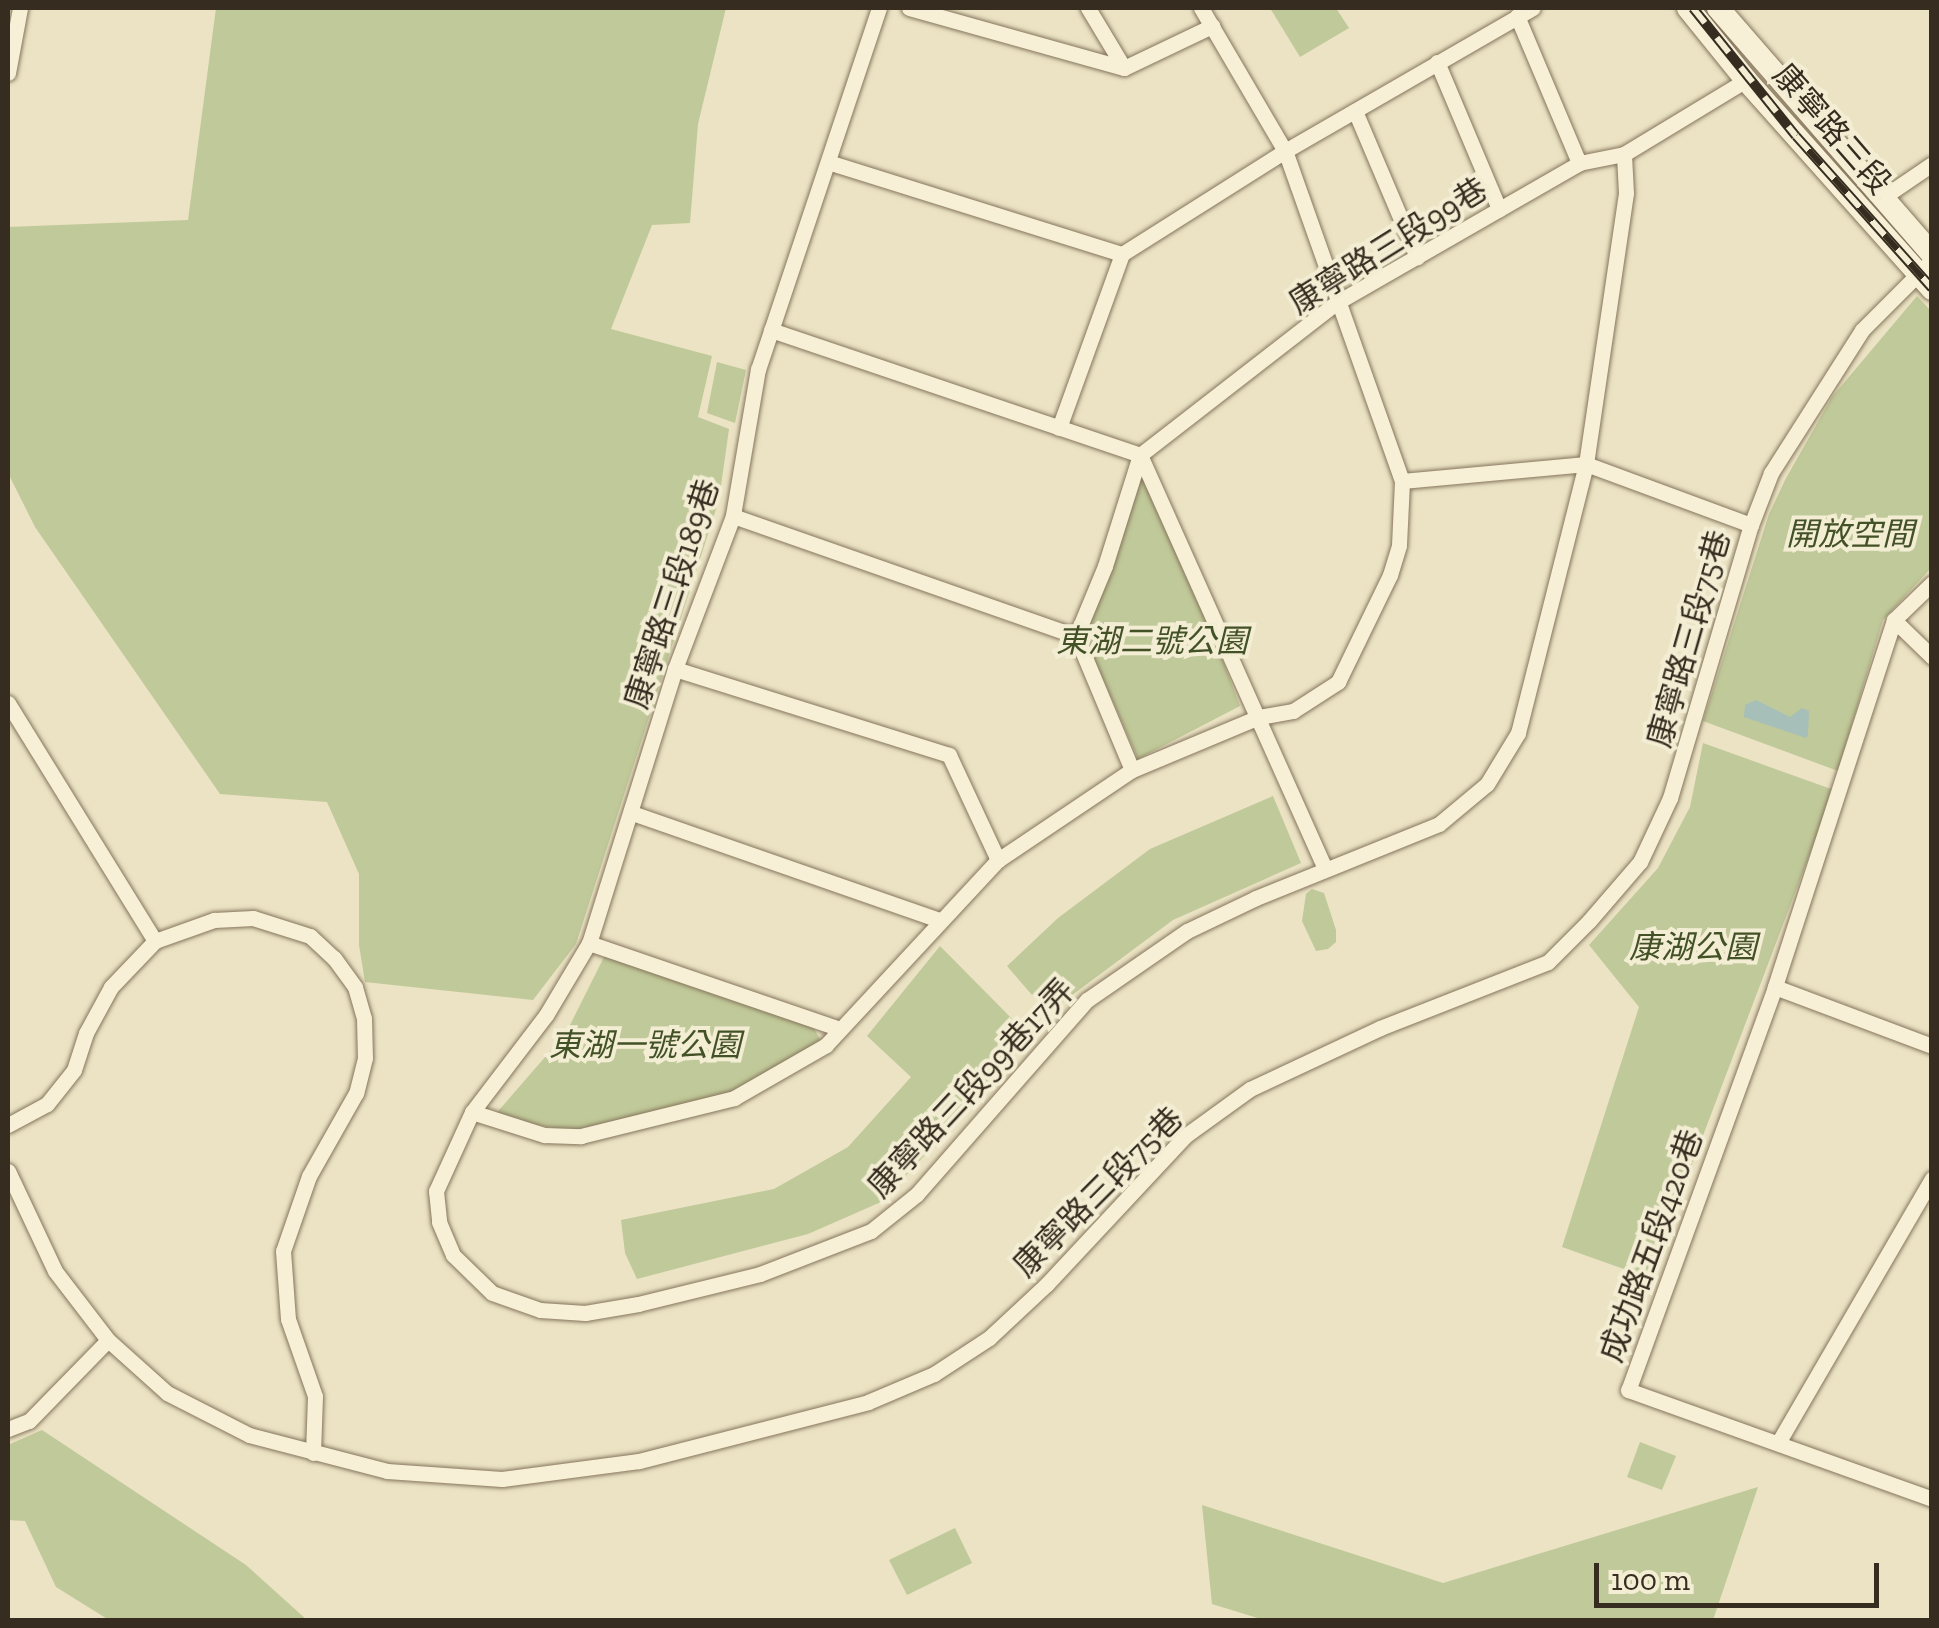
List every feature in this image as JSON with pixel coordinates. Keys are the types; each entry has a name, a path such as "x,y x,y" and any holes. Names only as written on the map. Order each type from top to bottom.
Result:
{"main road":[{"name":"康寧路三段","path":"1688,8 1746,80 1928,269"},
{"name":"康寧路三段","path":"1718,8 1882,198 1928,269"}],"street":[{"path":"8,73 20,8"},
{"name":"康寧路三段189巷","path":"472,1112 546,1015 589,942 675,668 732,516 758,370 879,8"},
{"path":"909,8 1124,68 1212,26"},
{"path":"1088,8 1124,68"},
{"path":"472,1112 528,1132 581,1136 734,1098 826,1045 998,860 1132,770 1259,717 1293,710 1338,682 1390,575 1399,544 1402,481 1285,152 1201,8"},
{"path":"1059,428 1122,254 1285,152 1533,8"},
{"path":"1517,16 1580,164"},
{"path":"1437,62 1498,209"},
{"name":"康寧路三段99巷","path":"1140,454 1336,303 1580,164 1624,154 1746,80"},
{"path":"1355,111 1417,257"},
{"path":"1586,464 1626,193 1624,154"},
{"path":"828,162 1122,254"},
{"path":"1882,198 1932,164"},
{"name":"康寧路三段75巷","path":"8,1171 55,1271 108,1340 167,1393 250,1435 388,1471 502,1479 639,1461 868,1402 934,1374 989,1338 1047,1284 1185,1136 1250,1088 1380,1028 1548,962 1589,921 1640,862 1670,798 1751,525 1772,474 1816,397 1862,330 1928,269"},
{"path":"771,330 1140,454 1325,870"},
{"path":"1132,770 1076,636 1140,454"},
{"path":"1402,481 1586,464 1751,525"},
{"name":"康寧路三段99巷17弄","path":"472,1112 436,1191 439,1222 452,1255 492,1293 540,1310 585,1313 760,1274 871,1231 917,1194 1087,1000 1187,931 1439,824 1487,784 1518,733 1586,464"},
{"path":"732,516 1076,636"},
{"path":"1932,583 1894,620 1775,987 1932,1046"},
{"path":"1894,620 1932,657"},
{"path":"675,668 949,755 998,860"},
{"path":"8,703 155,941"},
{"path":"632,813 939,920"},
{"path":"8,1125 47,1104 56,1093 74,1070 86,1033 111,988 155,941 214,920 253,918 310,936 334,958 359,1002 365,1058 356,1094 309,1176 283,1251 288,1318 316,1396 313,1453"},
{"path":"589,942 840,1030"},
{"name":"成功路五段420巷","path":"1775,987 1628,1390 1932,1498"},
{"path":"1778,1443 1932,1178"},
{"path":"8,1429 29,1421 108,1340"}],"green space":[{"path":"216,8 726,8 698,124 690,223 652,225 611,329 712,356 698,417 729,429 719,500 576,944 533,1000 365,982 359,945 359,874 327,802 220,794 35,527 8,473 8,227 188,220"},
{"path":"1270,8 1336,8 1349,28 1300,57"},
{"name":"開放空間","path":"1917,296 1931,311 1931,568 1883,620 1838,771 1703,721 1769,514 1785,480 1832,397"},
{"path":"717,362 746,370 735,423 707,413"},
{"name":"東湖二號公園","path":"1152,472 1240,706 1138,759 1084,635 1141,474"},
{"name":"康湖公園","path":"1703,743 1834,790 1649,1278 1562,1247 1639,1007 1589,945 1658,868 1690,807"},
{"path":"1273,796 1301,863 1173,920 1052,1010 1032,995 1007,966 1058,918 1150,849"},
{"path":"1312,889 1324,893 1336,930 1336,942 1328,949 1316,951 1302,921 1306,894"},
{"path":"940,946 1029,1036 1002,1073 881,1202 808,1234 637,1279 625,1253 621,1220 774,1189 848,1147 911,1077 867,1036"},
{"name":"東湖一號公園","path":"607,951 811,1023 821,1041 772,1083 571,1131 493,1117 566,1033"},
{"path":"42,1430 246,1565 307,1620 109,1620 56,1587 25,1521 8,1520 8,1445"},
{"path":"1640,1442 1676,1456 1662,1490 1627,1477"},
{"path":"1758,1487 1713,1620 1264,1620 1212,1604 1202,1505 1443,1583"},
{"path":"955,1528 972,1563 907,1595 889,1560"}],"water":[{"path":"1756,700 1790,717 1802,708 1809,711 1806,738 1744,717 1745,705"}],"railway":[{"path":"1693,8 1796,136 1932,288"}]}
